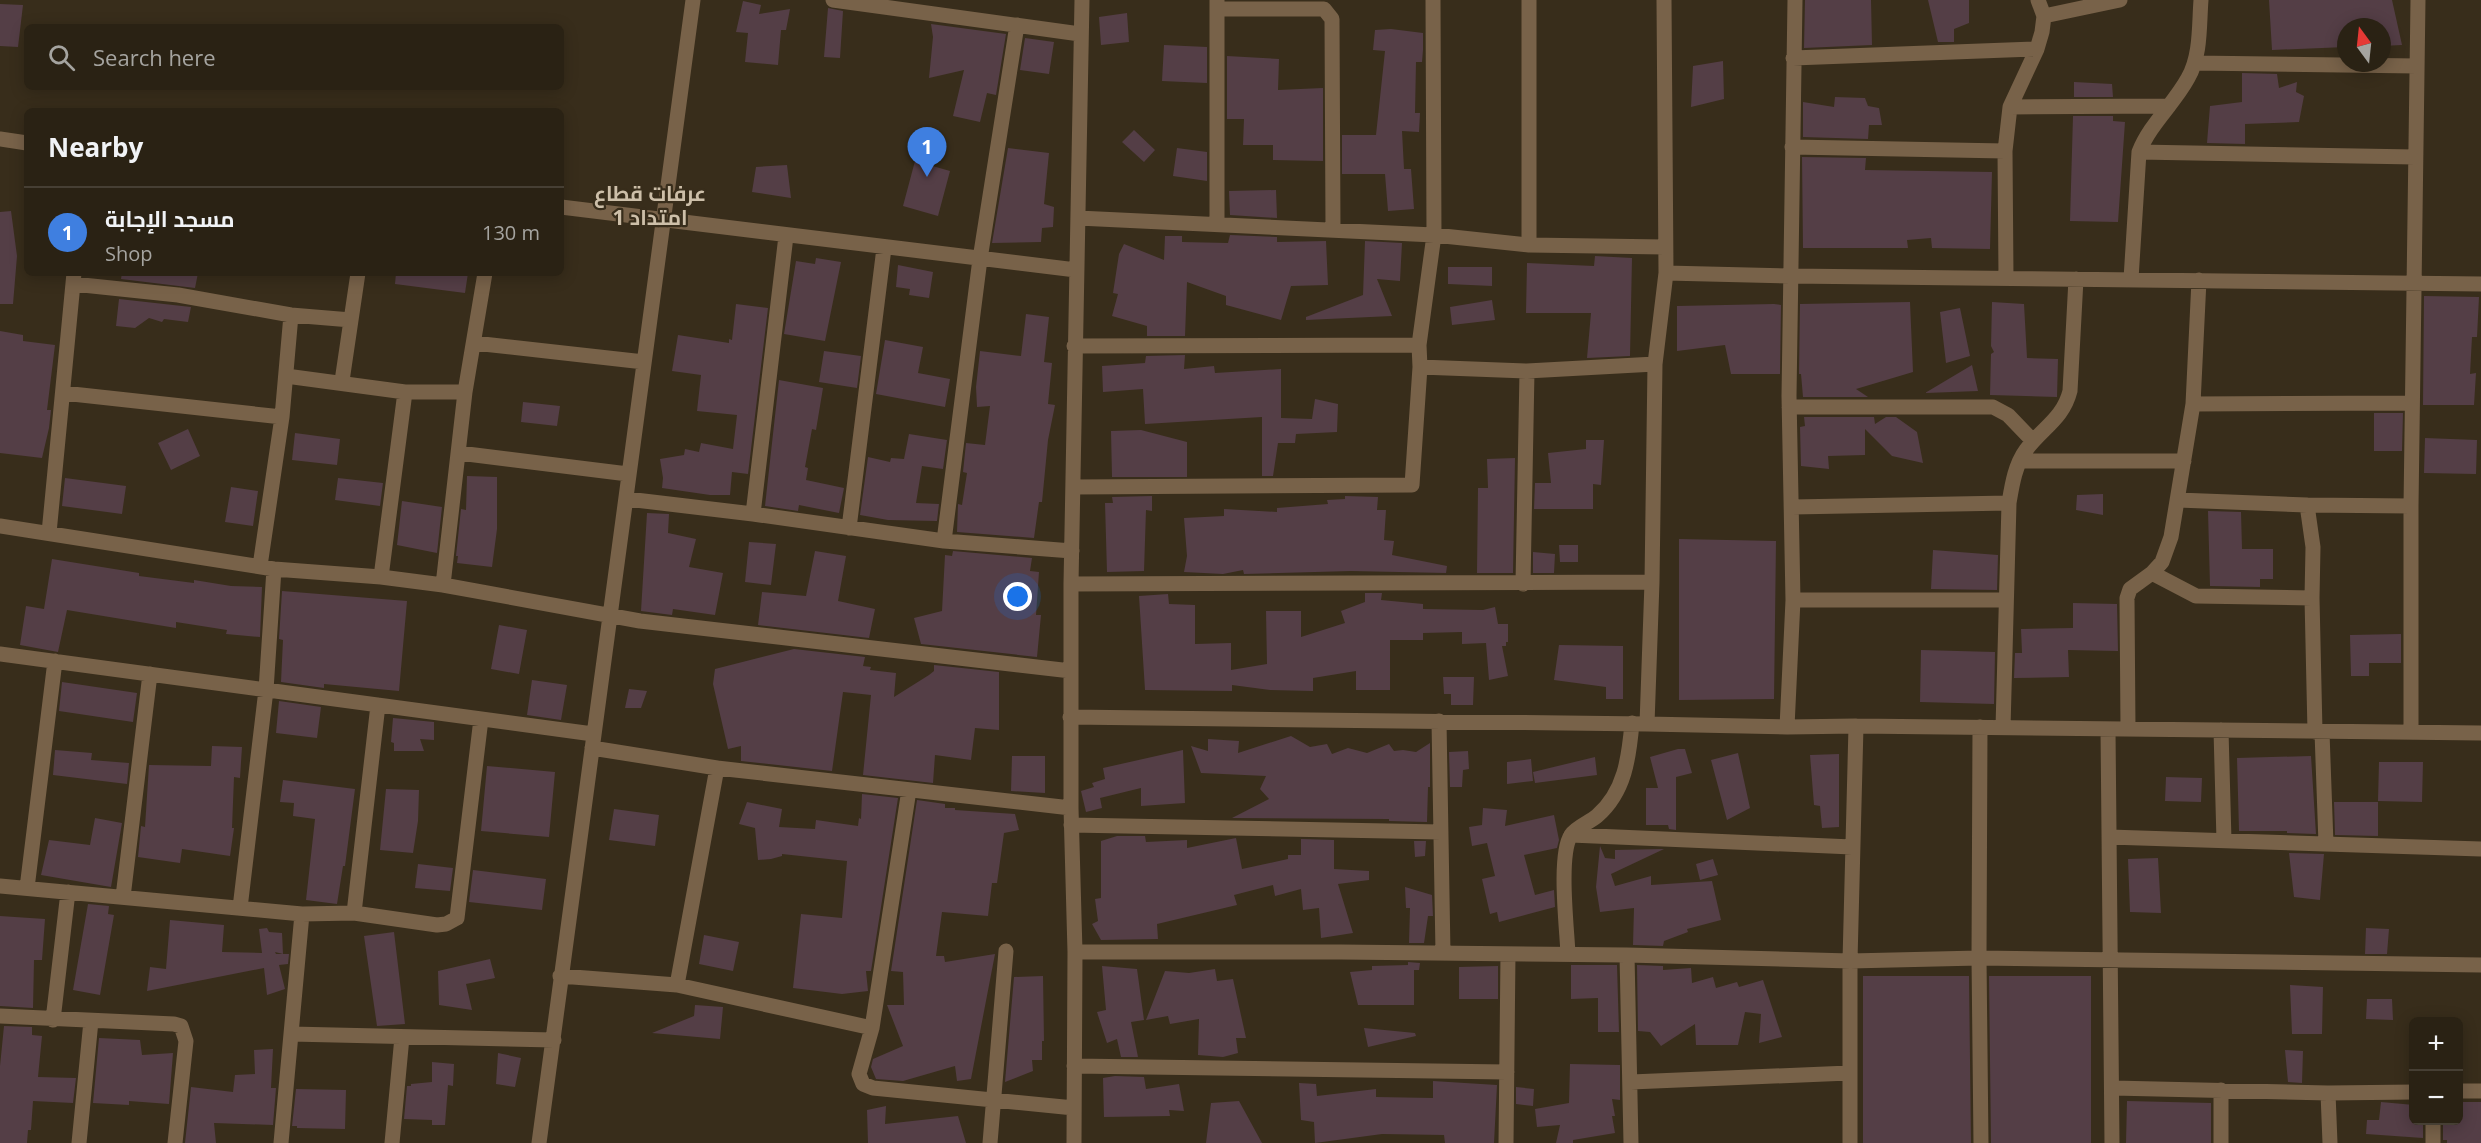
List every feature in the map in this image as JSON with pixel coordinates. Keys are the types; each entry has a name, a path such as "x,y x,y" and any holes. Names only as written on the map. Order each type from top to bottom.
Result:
{"street":[{"path":"539,1143 555,1040 560,976 627,499 628,474 693,0"},
{"path":"832,0 1080,34"},
{"path":"1074,1143 1075,952 1070,717 1074,346 1082,0"},
{"path":"1074,487 1412,485 1420,368 1419,345 1434,235 1433,0"},
{"path":"1529,0 1529,245"},
{"path":"1568,954 1564,879 1566,853 1571,835 1599,814 1622,782 1639,724 1652,582 1655,364 1666,273 1664,0"},
{"path":"1788,728 1793,600 1789,407 1795,0"},
{"path":"2006,278 2005,151 2010,106 2037,49 2044,16 2038,0"},
{"path":"2044,16 2120,0"},
{"path":"2131,279 2139,152 2144,138 2188,79 2195,63 2201,0"},
{"path":"2411,732 2411,506 2418,0"},
{"path":"1217,223 1217,5 1324,9 1332,19 1333,230"},
{"path":"944,542 980,259 1017,25"},
{"path":"1793,58 2037,49"},
{"path":"2195,63 2416,66"},
{"path":"2010,106 2169,106"},
{"path":"0,139 24,143"},
{"path":"1792,147 2005,151"},
{"path":"2139,152 2415,157"},
{"path":"564,207 1076,270"},
{"path":"1078,218 1434,235 1529,245 1665,248"},
{"path":"753,514 786,236"},
{"path":"849,528 884,248"},
{"path":"1666,273 2481,284"},
{"path":"342,381 358,276"},
{"path":"443,585 465,392 485,276"},
{"path":"49,533 73,278 291,315 351,320"},
{"path":"2003,728 2009,503 2014,477 2021,461 2033,441 2066,406 2070,391 2076,279"},
{"path":"2128,729 2127,598 2130,589 2152,573 2162,562 2171,537 2193,404 2199,280"},
{"path":"240,908 266,690 267,567 291,315"},
{"path":"474,343 644,362"},
{"path":"1074,346 1419,345"},
{"path":"1420,368 1527,371 1655,364"},
{"path":"1523,584 1527,371"},
{"path":"286,376 342,381 405,392 465,392"},
{"path":"381,577 405,392"},
{"path":"63,393 282,417"},
{"path":"2193,404 2412,403"},
{"path":"1789,407 1993,407 2008,415 2033,441"},
{"path":"459,453 628,474"},
{"path":"2021,461 2184,461"},
{"path":"627,499 753,514 944,542 1072,551"},
{"path":"2178,500 2411,506"},
{"path":"1792,507 2009,503"},
{"path":"2307,505 2313,547 2312,598 2326,844"},
{"path":"0,525 267,567 443,585 640,621 1071,671"},
{"path":"2152,573 2196,597 2312,598"},
{"path":"1071,584 1652,582"},
{"path":"1793,600 2006,600"},
{"path":"0,654 481,719 717,768 1071,808"},
{"path":"27,888 55,662"},
{"path":"123,897 150,674"},
{"path":"354,913 378,705"},
{"path":"1070,717 1788,728 1856,726 2481,733"},
{"path":"0,886 302,914 354,913 436,925 446,924 457,918 481,719"},
{"path":"1439,721 1443,953"},
{"path":"1850,1143 1850,961 1856,726"},
{"path":"1980,727 1981,1143"},
{"path":"2108,729 2114,1088 2112,1143"},
{"path":"2221,730 2224,841"},
{"path":"677,985 717,768"},
{"path":"909,790 872,1028 859,1074 863,1084 873,1088 1074,1108"},
{"path":"1071,825 1441,832"},
{"path":"1571,835 1852,847"},
{"path":"2109,837 2481,849"},
{"path":"53,1020 68,892"},
{"path":"281,1143 302,914"},
{"path":"990,1143 1006,951"},
{"path":"1075,952 1568,954 1850,961 1979,958 2111,962 2481,965"},
{"path":"1506,1143 1508,954"},
{"path":"1627,955 1631,1143"},
{"path":"560,976 677,985 872,1028"},
{"path":"0,1016 181,1026 185,1031 186,1041 175,1143"},
{"path":"80,1143 90,1021"},
{"path":"291,1034 555,1040"},
{"path":"392,1143 402,1037"},
{"path":"1074,1066 1507,1072"},
{"path":"1630,1082 1849,1073"},
{"path":"2114,1088 2328,1094 2409,1092"},
{"path":"2221,1090 2221,1143"},
{"path":"2463,1091 2481,1091"},
{"path":"2328,1094 2330,1143"},
{"path":"2433,1125 2433,1143"}],"building":[{"path":"1805,0 1871,0 1872,45 1804,48"},
{"path":"1928,0 1969,0 1969,23 1954,29 1954,42 1938,42"},
{"path":"2269,0 2392,0 2402,45 2391,46 2391,18 2337,18 2337,47 2272,50"},
{"path":"743,1 761,5 759,14 790,9 786,30 781,30 778,65 745,62 748,33 736,32"},
{"path":"0,4 23,5 18,47 0,46"},
{"path":"828,8 843,11 840,58 824,57"},
{"path":"1127,13 1129,42 1101,45 1099,17"},
{"path":"931,24 1006,34 996,95 987,93 980,122 953,116 964,70 929,78 933,37"},
{"path":"1391,29 1423,33 1423,50 1422,62 1416,62 1415,113 1420,113 1419,132 1402,131 1404,169 1411,169 1414,209 1388,211 1385,174 1342,174 1342,135 1376,135 1385,51 1373,50 1375,30"},
{"path":"1025,38 1054,42 1049,74 1020,70"},
{"path":"1164,45 1207,47 1207,83 1162,81"},
{"path":"1227,56 1279,59 1278,90 1323,88 1323,161 1273,160 1273,145 1243,145 1244,119 1227,119"},
{"path":"1723,61 1724,99 1691,107 1693,66"},
{"path":"2242,73 2277,74 2279,88 2297,82 2296,92 2304,96 2299,122 2245,124 2245,144 2207,143 2210,106 2242,102"},
{"path":"2074,82 2112,84 2113,97 2074,97"},
{"path":"1835,97 1865,98 1868,106 1879,108 1882,125 1869,125 1868,139 1803,137 1803,102 1834,107"},
{"path":"2073,116 2113,116 2113,121 2125,122 2118,222 2070,221"},
{"path":"1134,130 1155,150 1144,162 1122,142"},
{"path":"1008,148 1049,153 1044,204 1054,207 1053,227 1042,228 1041,242 992,243"},
{"path":"1177,148 1207,152 1207,181 1173,176"},
{"path":"1802,157 1866,158 1865,170 1992,172 1990,249 1932,248 1931,238 1907,240 1908,248 1803,248"},
{"path":"915,161 950,171 938,216 903,206"},
{"path":"787,165 791,198 752,192 756,167"},
{"path":"1276,190 1277,218 1230,215 1229,191"},
{"path":"11,211 17,256 13,304 0,304 0,212"},
{"path":"1230,235 1277,237 1277,242 1326,241 1328,285 1291,286 1281,320 1226,305 1226,296 1187,282 1185,336 1147,336 1147,326 1112,316 1118,294 1113,293 1119,254 1124,244 1164,260 1165,236 1182,236 1182,242 1228,243"},
{"path":"1365,241 1402,243 1400,281 1377,279 1392,316 1306,320 1306,317 1363,295"},
{"path":"1595,256 1632,258 1630,356 1587,358 1591,313 1526,313 1527,263 1594,266"},
{"path":"816,258 841,262 825,341 784,334 796,261 815,264"},
{"path":"898,265 933,272 929,298 909,295 910,289 896,287"},
{"path":"1448,267 1492,267 1492,286 1448,284"},
{"path":"122,276 197,276 195,288 121,279"},
{"path":"396,276 468,276 465,293 395,284"},
{"path":"2424,296 2479,297 2477,337 2472,337 2470,374 2476,373 2474,405 2423,405"},
{"path":"119,299 191,307 188,322 164,319 162,322 149,318 135,328 116,326"},
{"path":"1492,300 1495,320 1452,325 1450,307"},
{"path":"1910,302 1913,372 1856,389 1868,397 1803,397 1801,374 1799,374 1800,304"},
{"path":"1992,302 2024,304 2027,358 2058,359 2057,397 1990,395 1991,354 1994,352 1991,346"},
{"path":"736,304 768,308 748,474 732,472 730,495 710,495 662,488 660,459 684,455 685,449 699,452 701,443 733,449 737,415 697,411 701,375 672,371 678,335 729,343 729,339 732,340"},
{"path":"1781,305 1780,374 1731,374 1725,345 1677,351 1677,306"},
{"path":"1960,308 1970,356 1946,363 1940,312"},
{"path":"1026,314 1049,317 1044,362 1052,363 1048,404 1055,405 1048,440 1042,502 1039,502 1034,538 957,532 958,504 962,505 967,473 963,472 966,443 985,445 990,406 977,407 976,387 980,351 1021,356"},
{"path":"0,331 23,335 23,341 55,345 47,410 51,410 49,428 42,458 0,453"},
{"path":"885,340 923,347 918,373 950,379 945,407 876,394"},
{"path":"824,351 861,356 857,388 819,382"},
{"path":"1185,355 1184,369 1214,366 1215,373 1281,369 1281,418 1312,419 1315,399 1338,404 1337,432 1296,434 1295,443 1278,443 1273,476 1262,476 1262,417 1145,424 1143,389 1103,392 1102,366 1145,363 1146,356"},
{"path":"1972,365 1978,391 1925,393"},
{"path":"779,380 823,388 816,430 812,429 805,467 808,468 806,480 844,488 839,513 799,505 798,511 765,506"},
{"path":"523,402 560,406 557,426 521,422"},
{"path":"2374,413 2403,413 2402,451 2374,451"},
{"path":"1804,417 1874,417 1875,424 1886,417 1896,417 1917,432 1923,463 1892,456 1865,429 1865,455 1828,456 1829,469 1801,466 1800,427 1805,426"},
{"path":"188,429 200,456 171,470 158,443"},
{"path":"1141,430 1187,442 1187,477 1112,477 1111,431"},
{"path":"295,433 340,439 337,465 292,460"},
{"path":"909,434 947,440 943,469 922,466 916,503 939,504 937,521 888,520 860,515 868,457 890,462 891,458 904,459"},
{"path":"2425,438 2477,440 2476,474 2424,473"},
{"path":"1586,440 1604,440 1601,485 1593,484 1593,509 1534,509 1535,483 1551,483 1548,453 1586,449"},
{"path":"1515,458 1513,573 1477,573 1478,488 1488,488 1487,459"},
{"path":"467,476 497,477 497,529 492,567 457,563 461,509 466,510"},
{"path":"65,478 126,486 122,514 62,506"},
{"path":"338,478 383,483 380,506 335,500"},
{"path":"231,487 258,491 253,526 225,522"},
{"path":"2103,494 2103,515 2076,510 2077,495"},
{"path":"1152,496 1152,511 1146,510 1144,571 1107,572 1105,503 1113,503 1112,497"},
{"path":"1345,496 1378,497 1377,510 1386,510 1384,540 1394,541 1392,555 1447,566 1446,573 1351,571 1244,574 1243,570 1223,574 1184,572 1187,556 1184,518 1224,516 1224,509 1277,512 1277,508 1328,504 1327,500 1345,499"},
{"path":"402,501 442,507 437,553 397,545"},
{"path":"2208,511 2241,512 2242,549 2273,549 2273,579 2260,579 2260,587 2210,586"},
{"path":"647,513 669,514 668,533 696,539 689,567 723,573 715,615 673,609 672,615 641,611"},
{"path":"1679,539 1776,541 1774,699 1679,700"},
{"path":"749,542 776,544 771,585 745,582"},
{"path":"1559,545 1578,545 1578,562 1560,562"},
{"path":"1933,550 1998,555 1997,590 1931,589"},
{"path":"815,551 846,556 838,601 875,609 869,638 758,625 762,592 806,596"},
{"path":"953,551 1032,558 1030,571 1039,572 1036,615 1041,615 1037,657 921,644 914,618 942,611 945,555 952,556"},
{"path":"1533,552 1555,554 1554,573 1533,573"},
{"path":"52,559 139,573 139,576 194,583 194,580 231,586 262,587 260,637 226,634 227,630 176,622 176,628 67,610 58,652 20,645 26,606 44,609"},
{"path":"282,591 407,601 399,691 324,684 324,688 281,682 283,640 279,639"},
{"path":"1365,593 1382,593 1381,600 1423,604 1423,609 1483,610 1495,607 1498,624 1508,624 1508,642 1506,646 1502,646 1508,676 1489,680 1486,643 1462,644 1462,632 1423,633 1423,640 1390,640 1390,690 1356,690 1356,671 1313,678 1313,691 1270,690 1232,685 1232,691 1145,690 1139,596 1168,594 1169,604 1195,605 1195,644 1231,643 1231,670 1267,664 1266,611 1301,611 1301,637 1345,623 1341,611 1365,602"},
{"path":"2073,603 2117,604 2118,651 2068,650 2069,677 2014,678 2015,653 2022,653 2021,629 2073,628"},
{"path":"499,625 527,630 519,674 491,669"},
{"path":"2401,634 2401,663 2369,663 2369,676 2351,676 2350,635"},
{"path":"1559,645 1623,646 1623,699 1606,699 1606,687 1554,680"},
{"path":"794,649 865,657 863,666 871,667 870,670 896,673 894,697 934,671 934,665 999,672 999,730 975,728 971,760 935,755 933,783 863,775 871,695 843,692 832,771 741,761 741,746 728,749 713,684 715,669"},
{"path":"1921,650 1995,652 1994,704 1920,702"},
{"path":"1443,677 1474,677 1473,705 1451,705 1451,694 1444,694"},
{"path":"532,680 567,685 561,720 527,715"},
{"path":"62,682 137,693 133,722 59,711"},
{"path":"629,689 647,691 641,708 625,708"},
{"path":"279,701 321,707 317,738 276,733"},
{"path":"393,718 434,722 434,740 420,739 424,751 394,751 394,743 391,742"},
{"path":"1291,736 1310,747 1327,744 1332,754 1348,748 1367,753 1389,744 1394,751 1416,752 1430,743 1427,822 1389,821 1389,819 1232,818 1269,799 1260,789 1266,776 1201,773 1191,746 1208,751 1208,739 1239,741 1238,753"},
{"path":"212,746 242,747 240,778 234,777 232,828 234,828 230,856 182,849 180,863 138,857 141,826 145,827 149,765 211,766"},
{"path":"1685,749 1692,773 1676,777 1676,830 1669,829 1668,825 1646,825 1646,788 1658,788 1650,757"},
{"path":"55,750 92,753 91,760 129,763 127,784 53,775"},
{"path":"1183,750 1185,803 1141,806 1141,788 1100,798 1102,808 1086,812 1081,791 1094,787 1092,783 1105,779 1103,768"},
{"path":"1468,751 1469,769 1463,770 1462,787 1450,787 1449,752"},
{"path":"1738,753 1750,808 1727,820 1711,760"},
{"path":"1839,754 1839,827 1822,828 1820,806 1814,805 1810,755"},
{"path":"1012,756 1045,756 1045,793 1011,791"},
{"path":"2311,756 2316,834 2287,833 2287,831 2239,831 2237,758"},
{"path":"1595,757 1597,775 1535,783 1533,772"},
{"path":"1531,759 1533,781 1507,784 1507,762"},
{"path":"2379,762 2423,762 2422,802 2378,801"},
{"path":"487,766 555,772 549,837 481,831"},
{"path":"2166,777 2202,778 2201,802 2165,801"},
{"path":"283,780 355,789 345,866 343,866 337,904 306,900 315,819 293,816 294,803 280,802"},
{"path":"386,789 419,790 418,821 413,853 380,850"},
{"path":"862,794 898,798 871,971 866,971 868,991 842,994 793,988 801,914 842,918 847,861 782,854 782,856 771,859 758,860 755,828 739,824 747,802 782,809 779,827 815,829 816,820 858,826 859,818 861,819"},
{"path":"917,800 945,804 945,808 955,808 955,810 1015,814 1019,830 1004,833 997,883 992,883 988,916 942,912 936,956 944,956 945,962 995,954 971,1079 957,1081 955,1066 903,1081 876,1079 871,1067 873,1059 903,1046 887,1005 904,1005 903,972 891,971"},
{"path":"2334,802 2378,802 2378,836 2335,835"},
{"path":"1483,808 1507,810 1505,826 1554,815 1559,840 1557,848 1524,855 1535,895 1554,890 1555,907 1499,922 1497,912 1490,914 1482,879 1495,876 1487,843 1472,846 1469,827 1482,825"},
{"path":"614,809 659,815 655,846 609,840"},
{"path":"95,818 122,823 111,887 41,875 49,840 90,845"},
{"path":"1117,836 1145,836 1146,842 1187,840 1187,848 1236,838 1242,869 1288,859 1288,855 1301,855 1301,839 1334,840 1334,869 1369,871 1369,880 1338,884 1353,933 1321,938 1319,908 1303,910 1301,889 1275,896 1273,885 1234,895 1237,905 1157,924 1158,939 1101,940 1092,924 1098,921 1095,899 1101,898 1101,841"},
{"path":"1414,841 1426,841 1425,856 1415,857"},
{"path":"1600,846 1605,858 1615,859 1615,850 1664,849 1611,874 1615,886 1651,876 1651,885 1712,881 1721,920 1687,929 1688,932 1664,941 1663,946 1633,945 1634,908 1600,912 1596,887"},
{"path":"2289,853 2324,854 2320,900 2294,897"},
{"path":"2158,858 2161,913 2130,912 2128,859"},
{"path":"1713,859 1718,875 1700,880 1696,864"},
{"path":"418,864 453,868 450,891 415,888"},
{"path":"473,870 546,879 542,910 469,902"},
{"path":"1405,887 1432,895 1433,916 1428,916 1424,943 1409,943 1410,908 1406,908"},
{"path":"88,904 109,906 108,914 114,915 100,995 73,990"},
{"path":"0,916 45,919 42,960 34,960 33,1008 0,1006"},
{"path":"170,920 224,925 222,952 262,953 259,929 267,928 269,932 282,933 283,954 289,954 288,964 279,965 285,989 267,995 264,968 147,991 150,967 166,969"},
{"path":"2366,928 2389,929 2387,954 2365,954"},
{"path":"394,932 405,1024 377,1026 364,936"},
{"path":"704,935 739,942 733,971 699,964"},
{"path":"490,959 495,978 466,984 472,1010 439,1005 438,971"},
{"path":"1408,962 1420,963 1419,970 1414,970 1414,1005 1358,1005 1350,972 1372,970 1372,966 1408,965"},
{"path":"1571,965 1617,965 1619,1032 1598,1032 1598,998 1571,999"},
{"path":"1637,965 1663,966 1663,970 1691,968 1692,983 1713,977 1716,988 1737,982 1739,987 1763,980 1782,1037 1759,1043 1761,1014 1745,1012 1738,1045 1696,1045 1695,1024 1661,1046 1650,1032 1638,1031"},
{"path":"1102,966 1137,969 1144,1020 1131,1022 1138,1057 1121,1057 1117,1039 1107,1043 1097,1012 1106,1010"},
{"path":"1498,966 1498,999 1459,999 1459,967"},
{"path":"1215,969 1217,981 1233,979 1246,1038 1236,1038 1238,1053 1223,1057 1198,1055 1199,1019 1170,1024 1168,1016 1146,1020 1165,971 1189,973"},
{"path":"1043,976 1042,1060 1032,1060 1033,1071 1005,1082 1014,977"},
{"path":"1863,976 1969,976 1971,1143 1863,1143"},
{"path":"1989,976 2091,976 2091,1143 1991,1143"},
{"path":"2290,985 2323,987 2322,1034 2292,1034"},
{"path":"2367,999 2392,999 2393,1020 2366,1019"},
{"path":"695,1005 723,1007 720,1039 652,1033 694,1016"},
{"path":"4,1026 32,1027 32,1035 42,1036 38,1077 76,1078 73,1103 33,1101 31,1130 28,1130 27,1143 0,1143 0,1066"},
{"path":"1364,1028 1415,1033 1416,1036 1368,1047"},
{"path":"99,1038 140,1040 142,1055 173,1053 169,1104 129,1101 129,1105 93,1103"},
{"path":"273,1049 271,1088 276,1088 273,1125 214,1123 216,1143 185,1143 191,1087 233,1092 235,1075 255,1074 254,1050"},
{"path":"2285,1050 2303,1051 2302,1083 2288,1082"},
{"path":"498,1053 521,1058 515,1087 496,1084"},
{"path":"432,1062 454,1064 453,1086 448,1085 445,1125 432,1125 432,1120 404,1119 407,1086 432,1082"},
{"path":"1570,1064 1620,1065 1620,1100 1612,1099 1615,1133 1573,1140 1573,1143 1556,1143 1560,1125 1537,1127 1535,1109 1569,1103"},
{"path":"1144,1077 1146,1089 1179,1084 1184,1111 1169,1110 1170,1116 1104,1117 1103,1078"},
{"path":"1433,1081 1497,1085 1494,1143 1445,1143 1444,1135 1382,1134 1315,1143 1314,1122 1301,1120 1299,1083 1316,1084 1317,1096 1376,1089 1376,1097 1433,1098"},
{"path":"1516,1087 1534,1089 1533,1106 1516,1104"},
{"path":"296,1089 346,1090 345,1129 292,1126"},
{"path":"1239,1101 1262,1143 1206,1143 1211,1103"},
{"path":"2127,1101 2211,1103 2211,1143 2126,1143"},
{"path":"2381,1102 2409,1105 2409,1125 2423,1125 2423,1138 2366,1134 2367,1120 2379,1120"},
{"path":"2463,1102 2481,1102 2481,1143 2447,1143 2447,1140 2443,1140 2443,1125 2463,1125"},
{"path":"886,1106 885,1124 958,1116 966,1143 868,1143 867,1110"}],"place":[{"name":"مسجد الإجابة","path":"927,177"}],"district":[{"name":"عرفات قطاع 1 امتداد","path":"650,206"}]}
